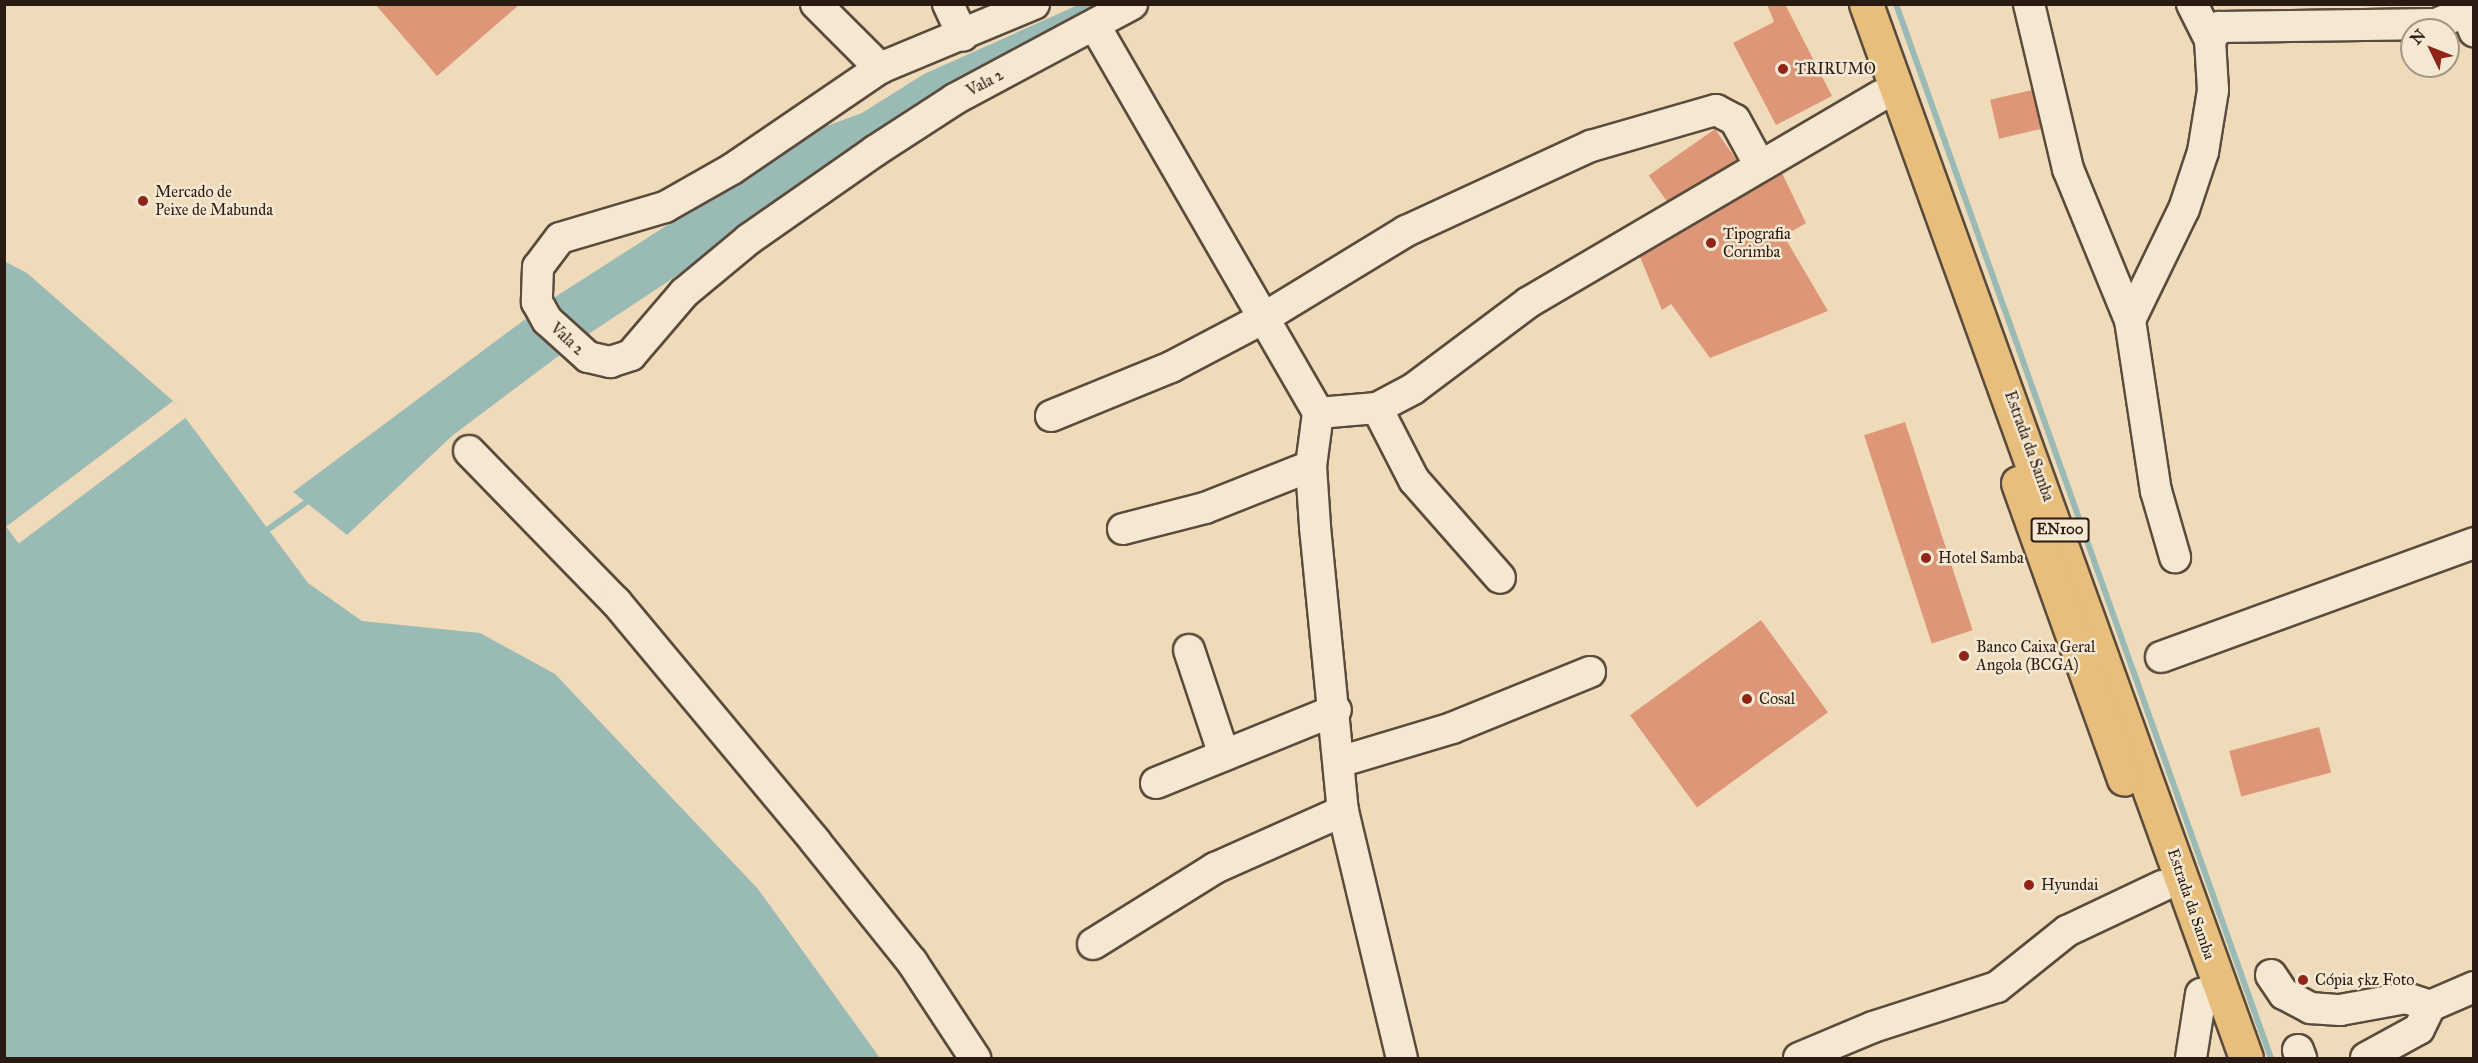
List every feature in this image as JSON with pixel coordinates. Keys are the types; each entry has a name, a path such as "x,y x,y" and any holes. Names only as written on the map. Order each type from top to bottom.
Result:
{"main road":[{"name":"Estrada da Samba","path":"1845,4 1881,96 2201,994 2222,1059"},
{"name":"Estrada da Samba","path":"1866,4 2246,1059"}],"street":[{"path":"816,4 880,68"},
{"path":"948,4 963,36"},
{"name":"Vala 2","path":"1034,4 963,36 880,68 732,169 665,207 560,238 538,267 537,302 547,320 588,357 610,362 631,355 684,293 749,239 955,99 1095,26 1132,4"},
{"path":"2029,4 2068,169 2130,320 2156,491 2175,557"},
{"path":"2130,320 2184,209 2203,152 2213,90 2210,40 2192,4"},
{"path":"2210,40 2226,26 2436,24 2466,11 2474,31"},
{"path":"1095,26 1318,413 1311,466 1336,710 1343,811 1402,1059"},
{"path":"1318,413 1377,408 1413,390 1529,302 1881,96"},
{"path":"1051,416 1171,367 1262,319 1406,231 1532,170 1633,132 1716,110 1729,112 1761,166"},
{"path":"1377,408 1414,480 1500,578"},
{"path":"469,451 616,602 815,841 912,962 975,1059"},
{"path":"1123,529 1205,508 1311,466"},
{"path":"2161,657 2474,543"},
{"path":"1189,650 1224,754"},
{"path":"1339,762 1452,728 1590,672"},
{"path":"1156,783 1336,710"},
{"path":"1093,944 1215,868 1343,811"},
{"path":"1799,1059 1873,1027 1997,987 2067,931 2162,886"},
{"path":"2271,975 2284,994 2310,1008 2340,1010 2406,998 2430,1006"},
{"path":"2366,1059 2419,1029 2430,1006 2474,987"},
{"path":"2191,1059 2201,994"}],"water":[{"path":"1078,5 1126,5 876,132 840,168 584,337 453,435 347,535 293,492 555,297 816,130 862,113 924,74"},
{"path":"4,261 27,273 173,401 308,583 362,621 480,633 555,674 758,889 880,1058 5,1058"}],"pier":[{"path":"173,401 186,418 19,544 6,527"}],"building":[{"path":"375,4 520,4 437,76"},
{"name":"TRIRUMO","path":"1767,4 1785,4 1832,96 1776,125 1733,43 1774,22"},
{"path":"2032,90 2041,129 1999,139 1990,100"},
{"path":"1715,129 1737,160 1670,207 1649,175"},
{"path":"1782,173 1806,223 1784,236 1828,311 1710,358 1671,304 1662,310 1640,257"},
{"path":"1905,422 1973,630 1932,644 1864,435"},
{"path":"1761,620 1828,712 1697,807 1630,715"},
{"path":"2319,727 2331,772 2241,796 2229,751"}],"waterway":[{"path":"1896,4 2271,1058"},
{"path":"267,530 311,499"}],"place":[{"name":"TRIRUMO","path":"1783,69"},
{"name":"Mercado de Peixe de Mabunda","path":"143,201"},
{"name":"Tipografia Corimba","path":"1711,243"},
{"name":"Hotel Samba","path":"1926,558"},
{"name":"Banco Caixa Geral Angola (BCGA)","path":"1964,656"},
{"name":"Cosal","path":"1747,699"},
{"name":"Hyundai","path":"2029,885"},
{"name":"Cópia 5kz Foto","path":"2303,980"}]}
